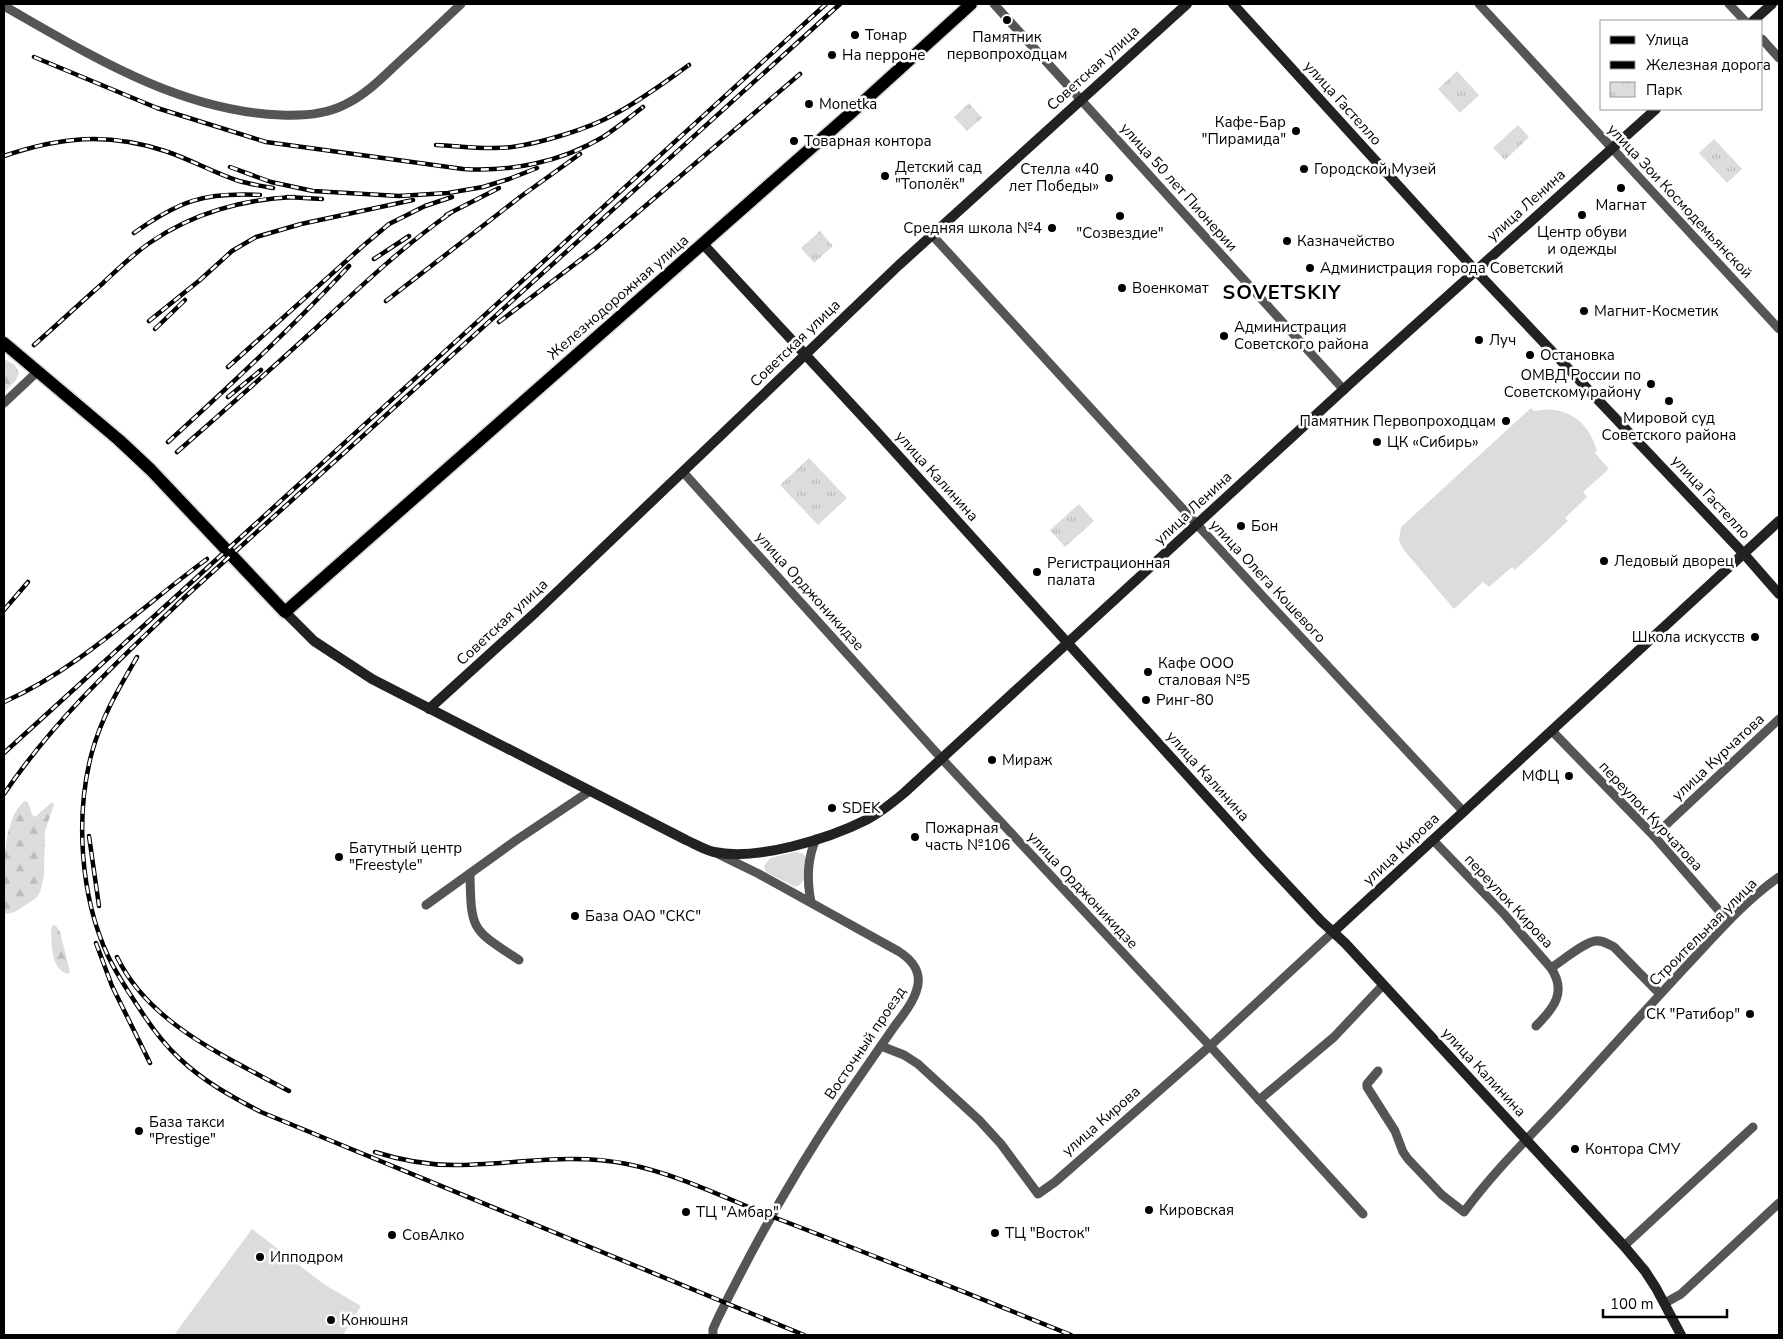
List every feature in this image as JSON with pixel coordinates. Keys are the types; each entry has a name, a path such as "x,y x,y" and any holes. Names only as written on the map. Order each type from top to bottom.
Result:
{"main road":[{"name":"Железнодорожная улица","path":"284,612 703,244 971,4"},
{"path":"4,343 119,440 151,470 284,612"}],"street":[{"path":"4,6 123,71 165,89 216,106 258,113 288,115 329,111 355,99 374,85 461,4"},
{"name":"улица 50 лет Пионерии","path":"994,4 1344,390"},
{"name":"Советская улица","path":"429,709 522,625 932,235 1187,4"},
{"name":"улица Гастелло","path":"1233,4 1475,270 1744,554 1779,594"},
{"name":"улица Зои Космодемьянской","path":"1479,4 1779,329"},
{"path":"1729,4 1744,20"},
{"path":"1754,20 1772,4"},
{"path":"1763,41 1779,58"},
{"name":"улица Ленина","path":"284,612 324,649 372,679 686,840 713,852 734,854 757,853 816,839 857,824 876,815 893,802 1475,270 1655,110"},
{"name":"улица Олега Кошевого","path":"932,235 1464,812"},
{"name":"улица Калинина","path":"703,244 1262,858 1383,985 1624,1246 1645,1271 1665,1303 1681,1335"},
{"path":"4,403 37,372"},
{"name":"улица Орджоникидзе","path":"683,472 942,758 1210,1046 1363,1214"},
{"name":"улица Кирова","path":"881,1046 904,1055 918,1064 979,1120 1001,1144 1038,1194 1055,1182 1210,1046 1779,521"},
{"name":"улица Курчатова","path":"1654,836 1779,719"},
{"name":"переулок Курчатова","path":"1552,731 1654,836 1728,921"},
{"path":"426,905 515,841 590,791"},
{"path":"811,902 808,882 810,860 816,839"},
{"name":"переулок Кирова","path":"1433,840 1504,914 1551,968 1588,944 1596,941 1606,942 1614,947 1660,994"},
{"name":"Восточный проезд","path":"713,852 811,902 898,951 911,961 919,982 911,1003 808,1154 771,1216 723,1308 713,1329 713,1335"},
{"path":"470,874 471,915 477,928 484,937 519,960"},
{"name":"Строительная улица","path":"1378,1071 1367,1087 1395,1131 1403,1152 1442,1195 1464,1212 1483,1186 1728,921 1750,899 1779,878"},
{"path":"1536,1026 1550,1010 1559,993 1559,983 1551,968"},
{"path":"1259,1100 1334,1037 1383,985"},
{"path":"1624,1246 1753,1127"},
{"path":"1665,1303 1681,1294 1779,1203"}],"green space":[{"path":"1457,71 1479,95 1460,113 1438,89"},
{"path":"969,103 982,118 967,131 954,117"},
{"path":"1518,125 1529,137 1505,160 1493,148"},
{"path":"1714,139 1742,169 1727,183 1699,153"},
{"path":"820,231 833,246 814,263 801,248"},
{"path":"4,359 15,365 19,373 16,380 4,393"},
{"path":"1531,408 1534,411 1556,410 1574,417 1582,423 1593,440 1597,451 1595,453 1609,469 1583,492 1587,497 1565,518 1568,521 1515,570 1512,567 1489,587 1483,582 1454,609 1403,549 1399,540 1401,527"},
{"path":"809,458 847,498 818,525 780,485"},
{"path":"1079,504 1094,521 1065,547 1050,530"},
{"path":"25,801 28,802 32,815 35,817 52,802 54,805 45,831 44,876 40,892 36,898 15,912 6,914 4,912 4,869 7,837 17,810"},
{"path":"795,852 802,853 806,857 804,879 799,885 795,887 766,872 764,866 770,858"},
{"path":"53,925 60,932 70,972 68,974 62,971 55,962 51,929"},
{"name":"Ипподром","path":"252,1229 325,1285 361,1306 343,1335 174,1335"}],"railway":[{"path":"4,753 826,4"},
{"path":"4,794 23,767 66,715 112,667 185,597 840,4"},
{"path":"34,57 157,108 266,142 463,169 499,169 553,159 587,146 603,137 643,107"},
{"path":"436,145 503,148 564,135 623,110 689,65"},
{"path":"499,322 596,248 800,74"},
{"path":"4,156 64,141 84,139 123,141 165,151 239,181 273,188"},
{"path":"386,301 520,197 580,154"},
{"path":"230,167 271,182 313,191 399,196 448,193 483,187 537,168"},
{"path":"446,215 499,188"},
{"path":"134,233 165,213 193,201 223,195 260,195"},
{"path":"287,197 322,199"},
{"path":"34,345 132,257 167,232 184,223 238,204 294,197"},
{"path":"228,367 389,224 425,206 452,197"},
{"path":"149,321 200,280 232,251 256,237 301,224 413,200"},
{"path":"177,452 382,267 452,212"},
{"path":"374,259 409,236"},
{"path":"168,442 261,356 349,266"},
{"path":"155,329 185,300"},
{"path":"228,397 261,370"},
{"path":"4,702 32,688 84,655 207,559"},
{"path":"4,610 28,582"},
{"path":"137,657 106,714 92,752 83,802 83,855 91,908 108,956 123,984 145,1017 158,1036 174,1053 208,1081 261,1112 804,1335"},
{"path":"89,836 99,906"},
{"path":"96,943 112,986 150,1063"},
{"path":"117,957 131,981 149,1002 170,1020 216,1052 289,1091"},
{"path":"375,1152 414,1162 444,1165 584,1159 646,1168 701,1187 1071,1335"}],"place":[{"name":"Памятник первопроходцам","path":"1007,20"},
{"name":"Тонар","path":"855,35"},
{"name":"На перроне","path":"832,55"},
{"name":"Monetka","path":"809,104"},
{"name":"Кафе-Бар \"Пирамида\"","path":"1296,131"},
{"name":"Товарная контора","path":"794,141"},
{"name":"Городской Музей","path":"1304,169"},
{"name":"Детский сад \"Тополёк\"","path":"885,176"},
{"name":"Стелла «40 лет Победы»","path":"1109,178"},
{"name":"Магнат","path":"1621,188"},
{"name":"Центр обуви и одежды","path":"1582,215"},
{"name":"\"Созвездие\"","path":"1120,216"},
{"name":"Средняя школа №4","path":"1052,228"},
{"name":"Казначейство","path":"1287,241"},
{"name":"Администрация города Советский","path":"1310,268"},
{"name":"Военкомат","path":"1122,288"},
{"name":"Магнит-Косметик","path":"1584,311"},
{"name":"Администрация Советского района","path":"1224,336"},
{"name":"Луч","path":"1479,340"},
{"name":"Остановка","path":"1530,355"},
{"name":"ОМВД России по Советскому району","path":"1651,384"},
{"name":"Мировой суд Советского района","path":"1669,401"},
{"name":"Памятник Первопроходцам","path":"1506,421"},
{"name":"ЦК «Сибирь»","path":"1377,442"},
{"name":"Бон","path":"1241,526"},
{"name":"Ледовый дворец","path":"1604,561"},
{"name":"Регистрационная палата","path":"1037,572"},
{"name":"Школа искусств","path":"1755,637"},
{"name":"Кафе ООО сталовая №5","path":"1148,672"},
{"name":"Ринг-80","path":"1146,700"},
{"name":"Мираж","path":"992,760"},
{"name":"МФЦ","path":"1569,776"},
{"name":"SDEK","path":"832,808"},
{"name":"Пожарная часть №106","path":"915,837"},
{"name":"Батутный центр \"Freestyle\"","path":"339,857"},
{"name":"База ОАО \"СКС\"","path":"575,916"},
{"name":"СК \"Ратибор\"","path":"1750,1014"},
{"name":"База такси \"Prestige\"","path":"139,1131"},
{"name":"Контора СМУ","path":"1575,1149"},
{"name":"Кировская","path":"1149,1210"},
{"name":"ТЦ \"Амбар\"","path":"686,1212"},
{"name":"ТЦ \"Восток\"","path":"995,1233"},
{"name":"СовАлко","path":"392,1235"},
{"name":"Ипподром","path":"260,1257"},
{"name":"Конюшня","path":"331,1320"}],"district":[{"name":"SOVETSKIY","path":"1282,292"}]}
